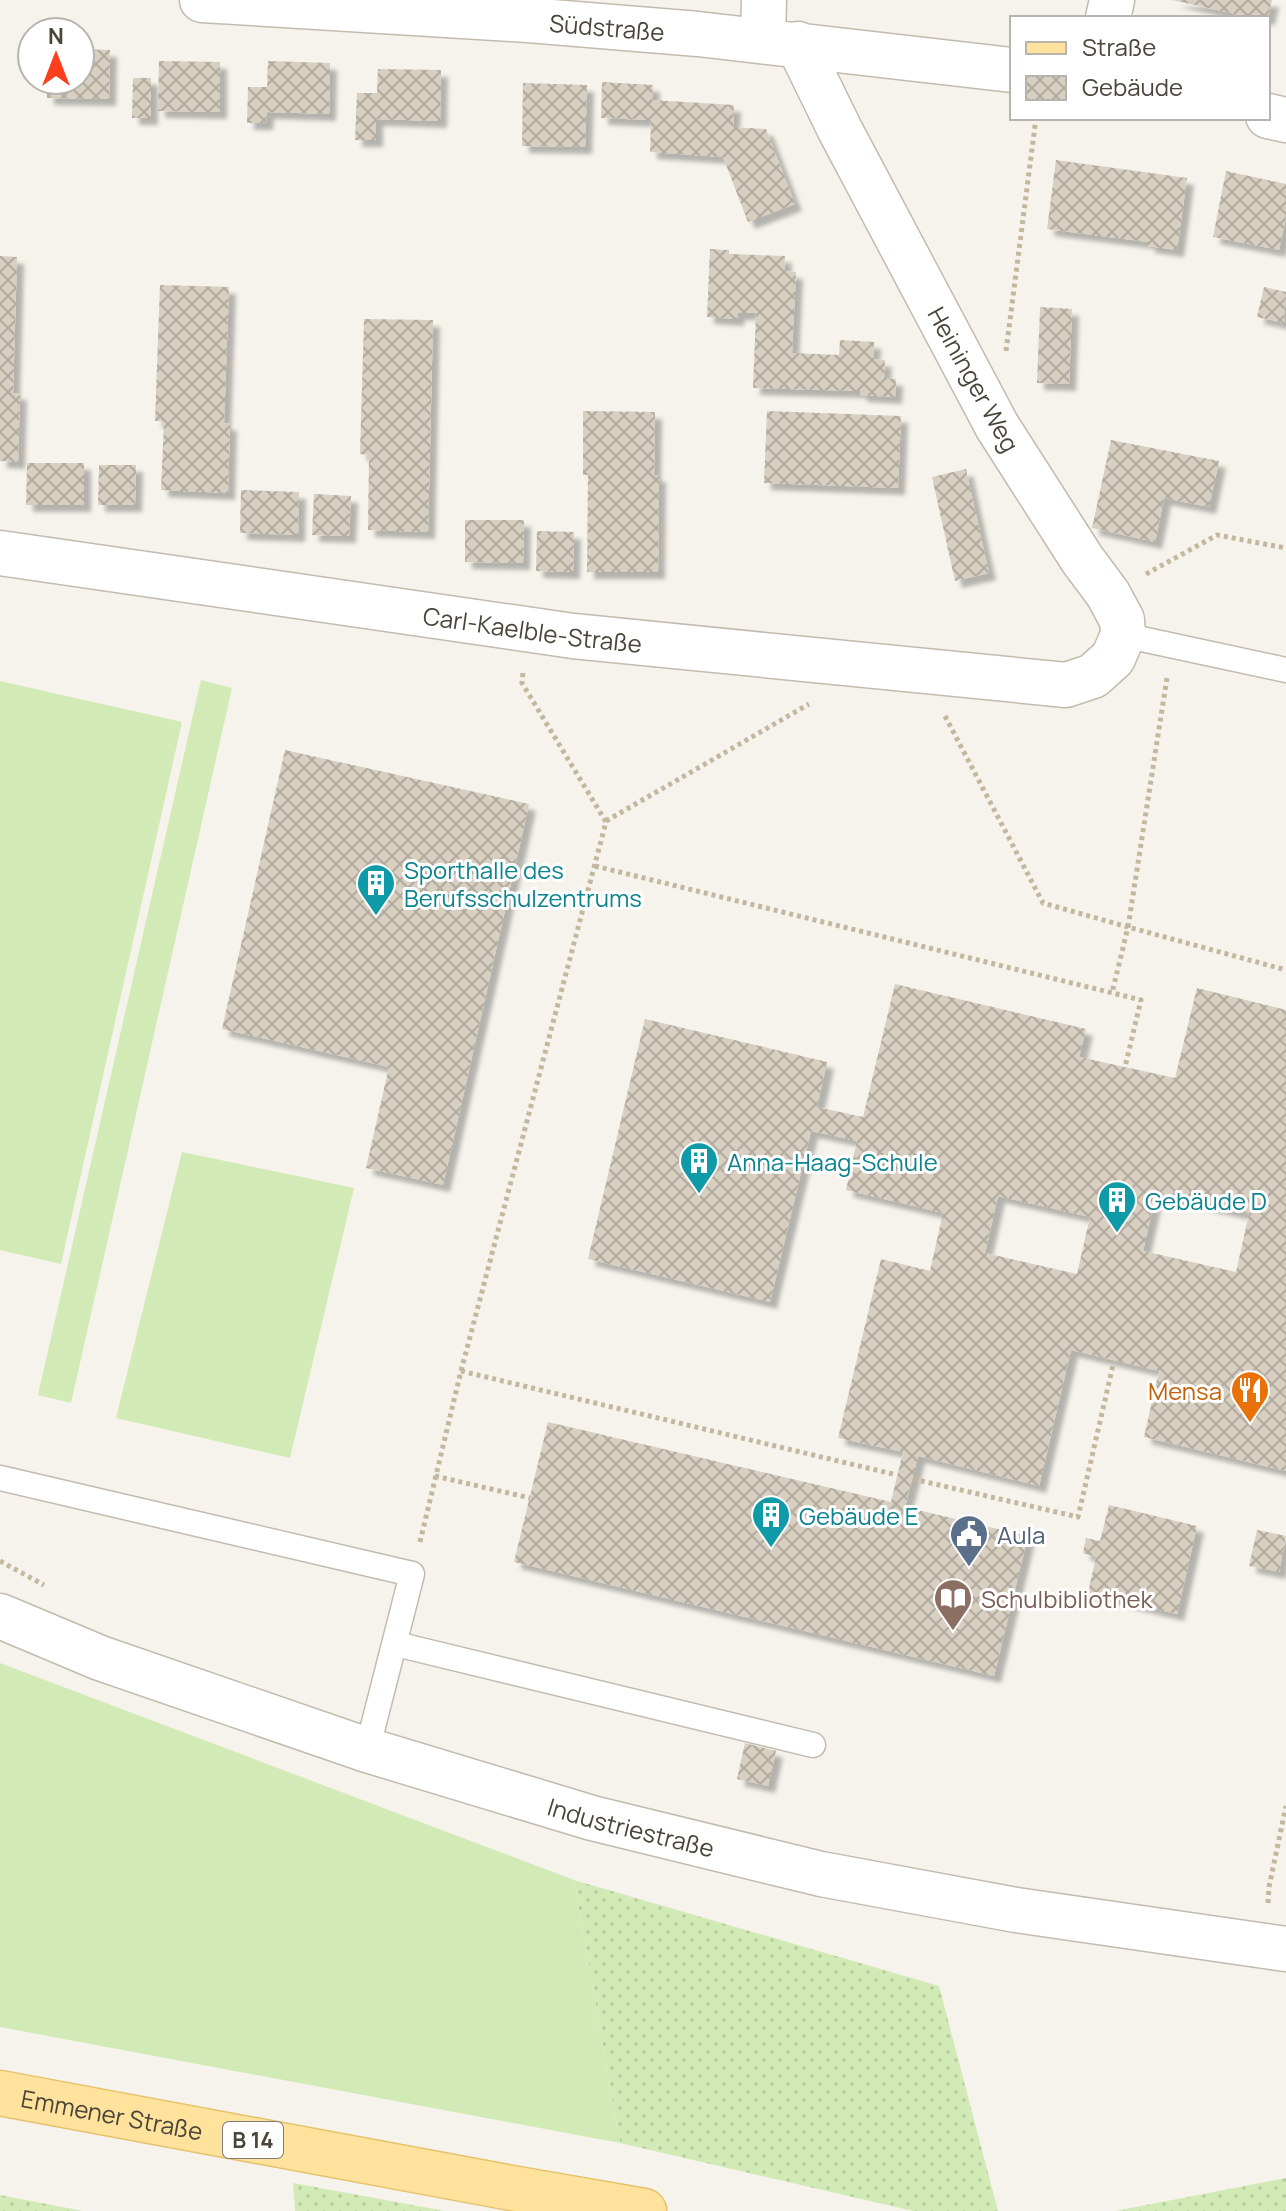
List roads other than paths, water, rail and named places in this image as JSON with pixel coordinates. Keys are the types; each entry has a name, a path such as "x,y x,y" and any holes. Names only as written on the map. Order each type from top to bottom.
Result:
{"main road":[{"name":"Emmener Straße","path":"0,2093 644,2211"},
{"name":"Emmener Straße","path":"506,2187 601,2211"}],"street":[{"name":"Südstraße","path":"202,0 528,10 775,28 1010,70"},
{"name":"Heininger Weg","path":"775,28 840,130 997,426 1108,594 1122,620 1123,635"},
{"name":"Carl-Kaelble-Straße","path":"0,553 527,630 1066,685 1093,676 1113,658 1123,635"},
{"name":"Industriestraße","path":"0,1616 100,1658 367,1750 592,1818 821,1874 1016,1910 1286,1949"}],"lane":[{"path":"1123,635 1286,670"},
{"path":"0,1478 412,1574 367,1750"},
{"path":"396,1644 813,1745"}],"place":[{"name":"Sporthalle des Berufsschulzentrums","path":"376,917"},
{"name":"Anna-Haag-Schule","path":"699,1195"},
{"name":"Gebäude D","path":"1117,1234"},
{"name":"Mensa","path":"1250,1424"},
{"name":"Gebäude E","path":"771,1549"},
{"name":"Aula","path":"969,1568"},
{"name":"Schulbibliothek","path":"953,1632"}]}
